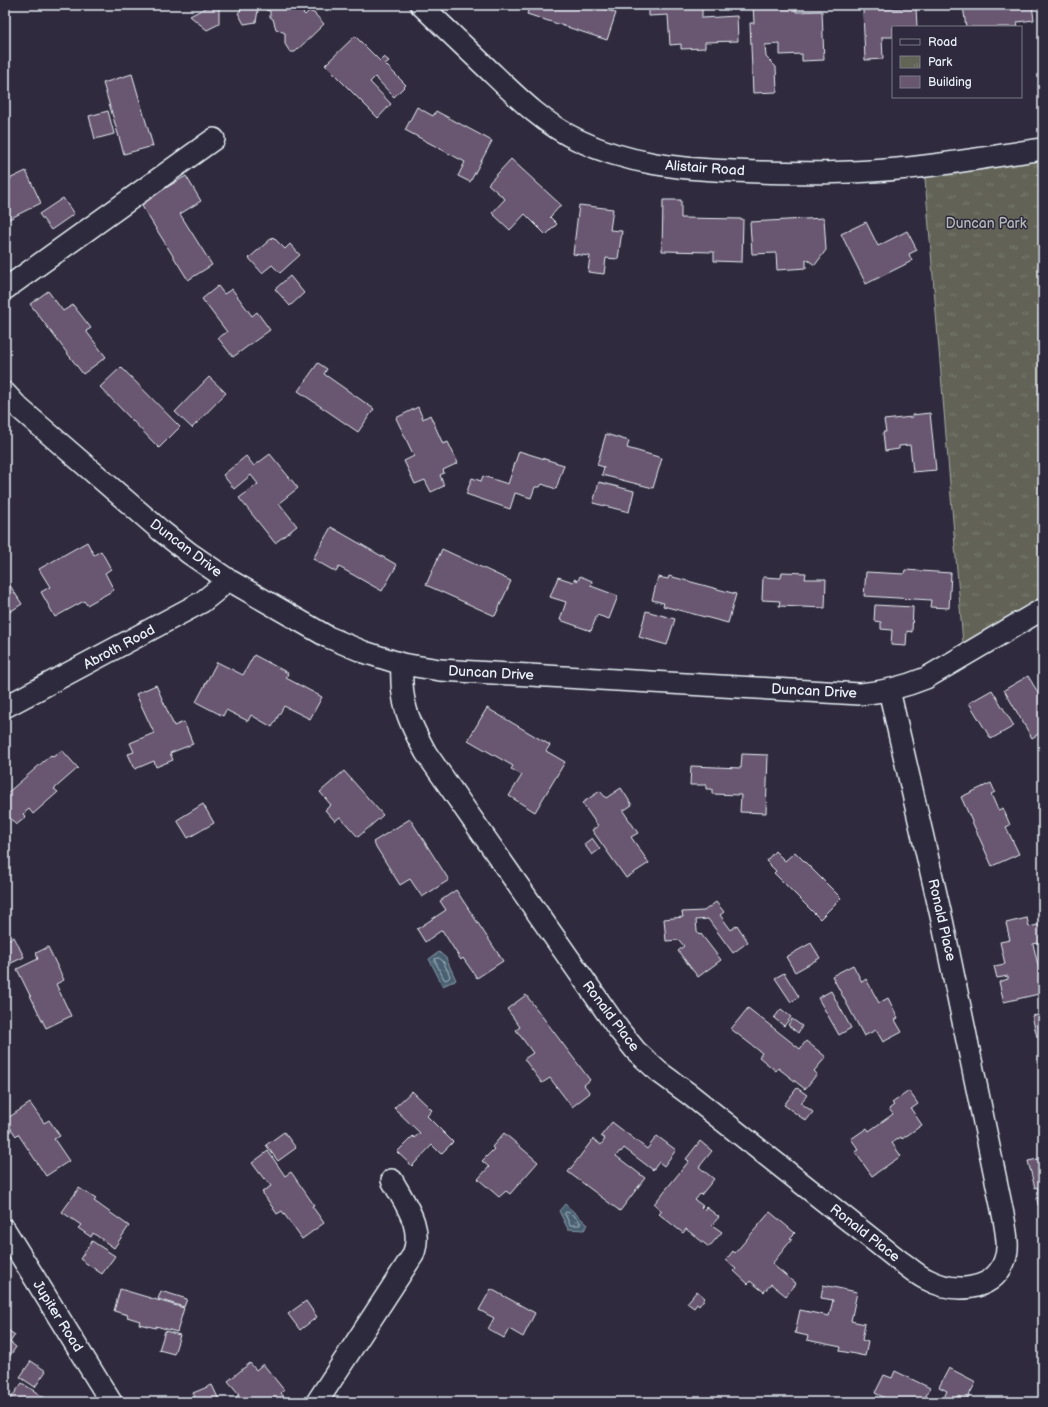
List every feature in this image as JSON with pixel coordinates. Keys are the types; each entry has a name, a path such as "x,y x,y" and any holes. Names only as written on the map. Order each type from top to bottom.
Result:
{"street":[{"name":"Alistair Road","path":"421,5 544,120 578,140 606,151 631,158 662,165 698,169 770,173 830,173 924,166 1043,150"},
{"path":"5,289 214,139"},
{"name":"Duncan Drive","path":"5,394 160,530 189,553 227,579 328,637 364,652 402,664 440,670 852,693 877,692 907,686 926,678 1043,609"},
{"name":"Abroth Road","path":"5,708 202,602 217,590 227,579"},
{"name":"Ronald Place","path":"402,664 405,710 412,728 426,753 619,1030 636,1051 659,1072 689,1094 901,1262 926,1279 942,1286 961,1289 978,1286 989,1282 998,1272 1004,1262 1007,1248 1006,1232 980,1098 944,928 889,690"},
{"path":"317,1402 413,1255 417,1237 415,1226 411,1215 392,1180"},
{"name":"Jupiter Road","path":"5,1230 111,1402"}],"green space":[{"name":"Duncan Park","path":"1043,150 1043,609 964,656 924,166"}],"water":[{"path":"439,952 446,958 456,980 443,986 429,959"},
{"path":"565,1204 588,1225 584,1230 568,1229 559,1211"}],"building":[{"path":"211,5 219,5 219,24 207,30 190,16"},
{"path":"246,5 258,10 256,22 244,24 238,13"},
{"path":"262,5 308,5 310,7 303,13 305,15 309,11 314,13 324,24 295,52 290,52 285,44 285,33 276,29 273,19 270,17 270,11 266,10"},
{"path":"530,5 595,5 616,13 607,40 527,14"},
{"path":"649,5 702,5 702,18 737,16 738,41 705,42 705,48 681,49 681,44 670,45 668,15 649,16"},
{"path":"753,5 796,5 796,12 822,11 824,60 802,61 802,54 780,55 780,44 765,45 766,57 776,67 777,92 753,93 750,23 754,23"},
{"path":"1032,5 1034,20 1017,22 1018,26 966,26 963,6"},
{"path":"916,7 917,26 892,26 892,37 882,37 883,59 865,60 863,10"},
{"path":"355,36 380,61 384,57 389,61 385,64 406,85 394,97 375,77 370,82 391,104 378,118 325,65"},
{"path":"132,74 153,146 124,154 103,83"},
{"path":"417,107 433,116 436,111 492,141 470,182 458,176 465,162 405,130"},
{"path":"108,111 114,134 95,139 89,116"},
{"path":"511,159 561,205 550,217 557,224 546,235 525,214 510,230 492,213 505,199 488,184"},
{"path":"26,171 41,203 5,221 5,181"},
{"path":"186,176 201,201 180,214 212,265 188,280 140,203"},
{"path":"63,198 74,214 51,230 39,214"},
{"path":"663,200 681,200 681,218 743,219 742,262 714,261 714,252 662,251"},
{"path":"579,205 613,209 610,230 622,231 618,259 606,258 604,274 588,272 590,256 573,254"},
{"path":"824,218 826,250 815,265 806,259 806,268 777,270 776,253 752,254 750,222"},
{"path":"866,222 878,246 907,231 917,250 909,254 912,261 866,284 841,234"},
{"path":"273,237 285,249 290,244 300,255 280,273 272,265 262,273 249,258"},
{"path":"290,276 304,293 290,306 275,289"},
{"path":"218,286 224,294 232,289 252,316 257,312 270,330 233,357 218,338 227,332 202,299"},
{"path":"48,291 63,311 73,305 91,328 86,331 106,357 83,374 30,304"},
{"path":"318,363 327,369 324,374 374,409 358,432 298,391"},
{"path":"121,367 180,427 159,448 100,387"},
{"path":"209,377 226,393 192,428 175,412"},
{"path":"418,407 423,419 430,415 443,444 448,442 458,463 443,470 444,473 440,475 444,486 431,492 425,480 415,484 404,461 414,456 396,418"},
{"path":"930,413 936,470 913,472 910,445 899,446 899,449 885,451 883,432 886,432 884,420 912,417 912,415"},
{"path":"606,434 629,441 627,448 662,458 653,488 602,475 604,467 597,465"},
{"path":"519,451 564,465 556,489 542,484 540,487 535,487 531,498 515,493 510,509 466,494 472,478 481,481 483,476 508,484"},
{"path":"270,454 298,488 279,503 297,526 275,543 239,498 258,484 251,475 234,489 223,475 246,456 254,466"},
{"path":"599,482 634,491 629,512 593,503"},
{"path":"331,527 397,565 382,591 339,567 336,572 313,559"},
{"path":"87,542 94,555 101,551 111,569 105,573 114,590 87,605 84,601 55,617 41,592 50,587 39,569"},
{"path":"442,549 511,581 495,616 426,585"},
{"path":"905,570 951,573 949,608 930,607 931,600 864,596 866,572 904,574"},
{"path":"782,572 806,573 805,579 826,579 825,608 779,606 780,601 762,600 763,577 781,578"},
{"path":"580,576 592,581 591,586 618,596 609,619 597,615 591,631 560,620 566,602 550,597 558,577 573,582 574,579 578,581"},
{"path":"669,576 736,594 728,623 663,606 664,603 652,600 658,577 668,579"},
{"path":"9,584 22,604 5,615 5,587"},
{"path":"875,605 913,607 912,632 907,631 906,646 891,645 892,630 881,629 881,622 874,621"},
{"path":"646,611 675,619 667,645 639,637"},
{"path":"254,655 288,673 286,678 322,697 310,719 284,706 272,727 251,715 248,721 226,710 223,716 196,702 217,662 243,675"},
{"path":"1028,676 1043,701 1043,731 1032,738 1004,690"},
{"path":"156,685 174,726 184,722 193,744 170,753 173,760 156,767 154,761 135,769 128,754 134,752 130,743 154,733 136,694"},
{"path":"992,690 1014,726 991,739 969,703"},
{"path":"487,708 550,745 546,751 565,762 535,812 509,796 522,775 511,769 513,766 468,740"},
{"path":"62,750 78,768 54,789 58,792 33,814 29,809 23,814 26,817 16,825 5,812 5,795 51,755 53,757"},
{"path":"742,754 768,755 766,813 740,812 741,795 712,794 712,789 706,789 706,785 690,785 691,766 741,768"},
{"path":"344,771 383,815 358,837 340,817 335,821 325,810 331,805 320,792"},
{"path":"991,783 995,792 991,794 998,810 1003,808 1010,825 1006,827 1019,854 992,866 961,797"},
{"path":"621,788 632,805 623,811 638,833 631,837 649,863 626,878 592,830 598,826 582,803 600,791 606,798"},
{"path":"203,804 214,823 188,838 177,820"},
{"path":"410,819 449,880 422,897 410,879 400,885 373,842"},
{"path":"592,838 600,849 592,855 584,844"},
{"path":"775,851 785,861 795,852 841,898 820,919 774,873 776,871 766,861"},
{"path":"456,890 503,961 477,978 463,958 461,960 442,930 425,942 417,929 446,910 440,901"},
{"path":"716,902 724,912 720,915 731,930 737,925 748,942 733,953 708,919 696,920 697,931 721,960 698,977 678,951 684,946 679,940 666,941 664,919 683,917 682,912 704,911"},
{"path":"1027,918 1029,927 1042,924 1043,928 1043,942 1033,944 1043,986 1043,993 1004,1002 999,982 1008,979 1008,976 997,978 994,966 1005,964 1000,942 1010,940 1006,923"},
{"path":"14,937 24,957 5,966 5,941"},
{"path":"811,943 820,958 795,972 786,957"},
{"path":"48,947 64,980 56,984 71,1016 46,1028 17,969 38,959 36,953"},
{"path":"853,965 862,982 866,979 879,1003 888,998 898,1018 895,1020 902,1032 883,1042 876,1030 864,1036 832,976"},
{"path":"784,973 799,997 791,1002 775,978"},
{"path":"831,991 851,1028 839,1035 818,998"},
{"path":"526,995 590,1080 584,1085 590,1093 572,1107 550,1078 542,1083 524,1059 533,1053 516,1030 520,1027 507,1009"},
{"path":"748,1008 800,1049 806,1041 826,1057 814,1071 817,1074 805,1089 778,1068 776,1071 759,1057 762,1053 731,1029"},
{"path":"781,1009 791,1017 784,1026 774,1018"},
{"path":"1043,1014 1043,1035 1037,1037 1032,1016"},
{"path":"792,1019 802,1026 798,1033 788,1025"},
{"path":"797,1088 807,1095 801,1103 813,1112 806,1121 784,1105"},
{"path":"412,1091 432,1110 427,1116 453,1142 441,1154 432,1145 412,1166 397,1152 413,1136 414,1138 420,1133 394,1108"},
{"path":"909,1091 918,1104 911,1109 922,1125 902,1139 901,1137 892,1143 901,1156 872,1176 855,1152 859,1150 851,1139 867,1128 869,1131 893,1114 889,1109 894,1105 892,1103"},
{"path":"30,1103 44,1123 49,1120 60,1136 54,1139 69,1161 46,1176 18,1134 16,1136 5,1120"},
{"path":"612,1122 647,1149 657,1136 676,1150 664,1166 659,1162 653,1170 624,1148 621,1152 620,1151 616,1156 645,1178 620,1211 568,1172 593,1139 601,1145 605,1139 601,1136"},
{"path":"284,1132 296,1148 278,1161 266,1145"},
{"path":"504,1133 538,1162 510,1194 506,1191 499,1197 478,1179 489,1167 482,1161 494,1149 492,1147"},
{"path":"700,1141 712,1151 699,1167 714,1179 695,1200 703,1206 701,1207 704,1210 706,1207 719,1217 712,1225 722,1232 709,1247 686,1229 683,1233 659,1214 662,1211 654,1204 689,1161 686,1159"},
{"path":"268,1151 285,1176 291,1172 314,1205 312,1206 324,1223 302,1239 282,1211 277,1214 262,1192 271,1186 252,1163"},
{"path":"1043,1158 1043,1203 1038,1205 1037,1198 1040,1197 1037,1187 1035,1188 1028,1161"},
{"path":"79,1188 96,1199 94,1201 129,1226 114,1248 93,1233 91,1237 78,1228 81,1225 62,1212"},
{"path":"770,1212 795,1233 772,1264 796,1284 786,1296 771,1284 764,1292 750,1281 748,1284 734,1271 736,1269 726,1260 733,1251 735,1253"},
{"path":"92,1241 115,1256 102,1274 80,1259"},
{"path":"823,1285 857,1292 851,1321 865,1324 862,1340 868,1342 865,1356 840,1351 841,1347 807,1340 808,1336 795,1333 800,1310 829,1316 833,1300 821,1298"},
{"path":"120,1289 184,1308 177,1332 156,1326 156,1328 139,1324 140,1321 127,1317 128,1315 114,1311"},
{"path":"491,1289 535,1313 523,1337 509,1329 504,1338 488,1329 494,1318 479,1310"},
{"path":"161,1291 187,1299 184,1307 158,1299"},
{"path":"697,1291 705,1298 699,1306 697,1304 694,1308 687,1303"},
{"path":"306,1301 317,1317 300,1330 288,1314"},
{"path":"5,1328 15,1335 10,1342 16,1347 5,1363"},
{"path":"165,1331 180,1335 174,1354 159,1350"},
{"path":"31,1361 46,1371 35,1387 20,1377"},
{"path":"250,1363 256,1370 263,1364 284,1390 281,1393 288,1402 240,1402 236,1397 239,1394 228,1381"},
{"path":"949,1368 976,1382 966,1401 957,1396 954,1402 942,1402 947,1391 939,1387"},
{"path":"895,1371 930,1388 923,1402 893,1402 875,1393 884,1375 892,1378"},
{"path":"22,1383 51,1402 8,1402"},
{"path":"212,1385 220,1402 197,1402 193,1393"}]}
